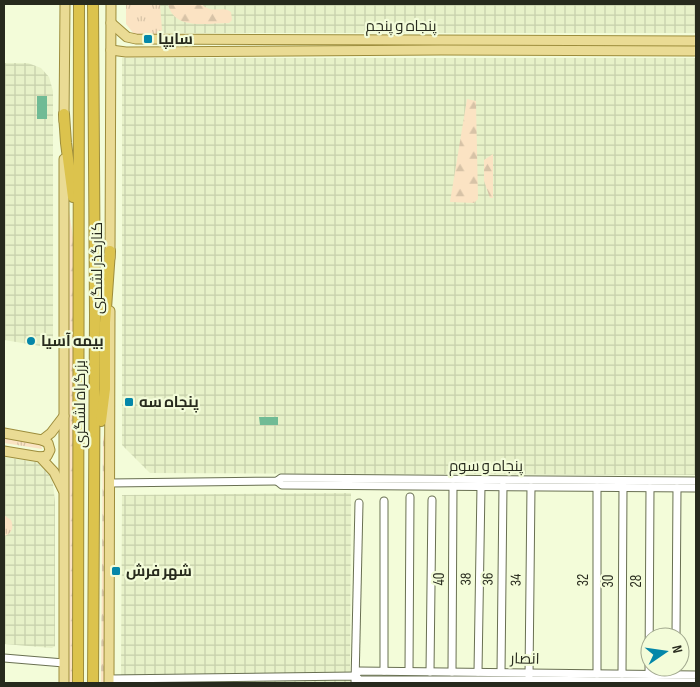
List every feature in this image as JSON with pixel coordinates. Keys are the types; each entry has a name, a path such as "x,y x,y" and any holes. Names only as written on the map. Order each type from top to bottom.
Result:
{"highway":[{"name":"بزرگراه لشگری","path":"78,683 79,4"},
{"name":"بزرگراه لشگری","path":"93,4 95,461 93,683"},
{"path":"64,114 78,232"},
{"path":"95,461 105,389 105,323 110,251"}],"main road":[{"path":"64,4 64,683"},
{"name":"کنارگذر لشگری","path":"109,681 111,4"},
{"path":"111,24 131,38 130,52"},
{"name":"پنجاه و پنجم","path":"131,38 696,41"},
{"path":"441,40 441,50"},
{"name":"پنجاه و پنجم","path":"111,50 130,52 696,50"},
{"path":"42,440 64,416"},
{"path":"4,433 42,440 48,443 50,450 46,456 40,458 4,451"},
{"path":"40,458 54,472 64,492"}],"street":[{"name":"پنجاه و سوم","path":"110,483 277,481 281,478 696,481"},
{"name":"پنجاه و سوم","path":"277,481 282,485 696,488"},
{"name":"40","path":"452,672 453,486"},
{"name":"38","path":"478,672 482,486"},
{"name":"36","path":"501,672 503,486"},
{"name":"34","path":"531,487 532,679"},
{"name":"32","path":"597,487 597,674"},
{"name":"30","path":"622,680 623,487"},
{"name":"28","path":"649,680 650,488"},
{"path":"676,627 677,488"},
{"path":"409,671 410,496"},
{"path":"430,672 432,500"},
{"path":"384,501 384,671"},
{"path":"355,679 358,503"},
{"path":"4,658 64,663"},
{"name":"انصار","path":"355,679 359,671 409,671 501,672 532,679 568,682 649,680 676,677 696,682"},
{"name":"انصار","path":"109,681 355,679 381,682 497,682 597,674 622,680"}],"shaded area":[{"path":"126,4 696,4 696,33 135,33"},
{"path":"122,58 696,58 696,475 150,473 122,445"},
{"path":"4,63 28,63 41,68 49,77 53,91 53,348 4,340"},
{"path":"37,96 47,96 47,119 37,119"},
{"path":"259,417 278,417 278,425 260,425"},
{"path":"4,457 36,462 52,475 55,502 55,646 52,648 4,644"},
{"path":"351,493 350,683 121,683 122,495"}],"green space":[{"path":"126,4 160,4 162,30 159,35 134,34 126,24"},
{"path":"168,4 201,4 213,10 224,9 231,12 232,20 229,23 211,24 184,22 171,13"},
{"path":"467,99 476,101 478,199 474,203 450,202"},
{"path":"493,154 493,198 490,198 484,181 484,160"},
{"path":"68,204 75,251 74,683 68,683"},
{"path":"107,422 106,683 101,683 103,439"},
{"path":"4,437 41,444 42,449 4,443"},
{"path":"4,515 11,520 12,530 4,536"}],"place":[{"name":"سایپا","path":"148,39"},
{"name":"بیمه آسیا","path":"31,341"},
{"name":"پنجاه سه","path":"129,402"},
{"name":"شهر فرش","path":"116,571"}]}
